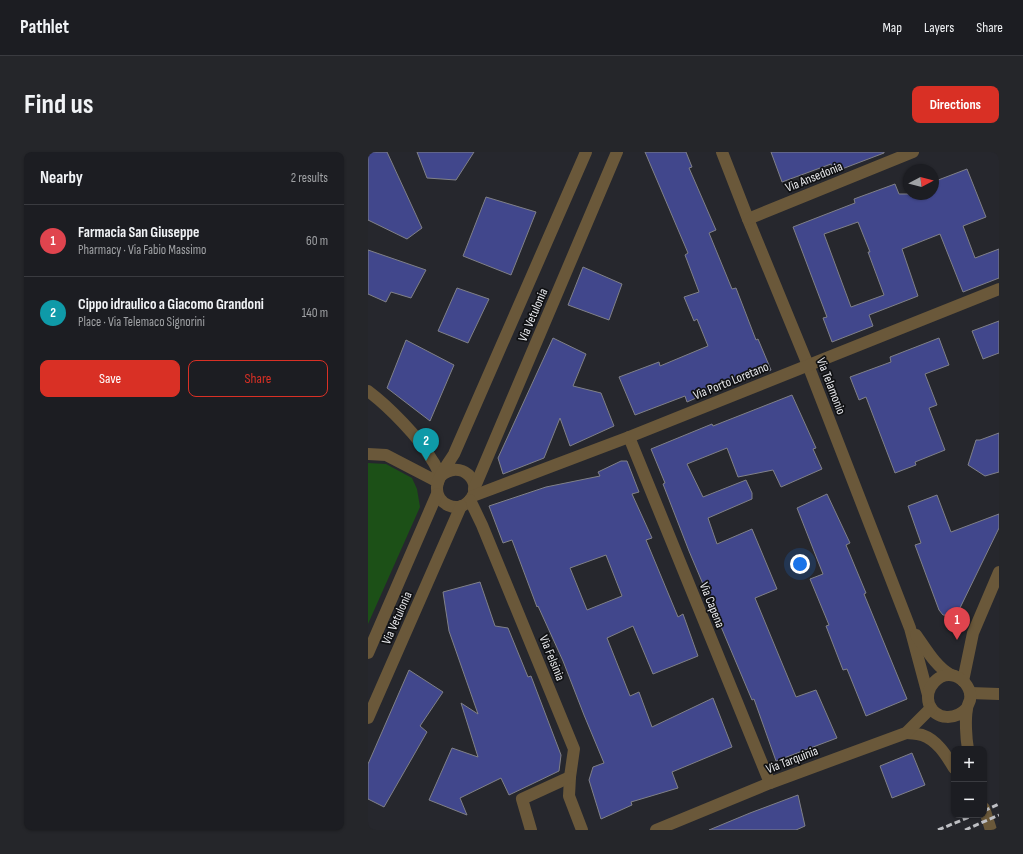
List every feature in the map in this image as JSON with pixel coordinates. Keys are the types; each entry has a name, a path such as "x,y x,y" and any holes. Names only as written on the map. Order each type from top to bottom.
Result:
{"street":[{"name":"Via Vetulonia","path":"368,653 438,484 454,454 586,152"},
{"name":"Via Vetulonia","path":"368,718 470,498 617,152"},
{"name":"Via Ansedonia","path":"748,219 913,152"},
{"name":"Via Telamonio","path":"721,154 808,365 910,628 931,708"},
{"name":"Via Porto Loretano","path":"470,498 629,437 999,289"},
{"path":"368,392 386,406 422,445 433,461 438,484 444,504 456,507 470,498 471,477 462,470 450,470 438,484"},
{"name":"Via Capena","path":"629,437 770,783"},
{"path":"368,454 386,455 438,484"},
{"name":"Via Felsinia","path":"470,498 574,748 569,796 582,830"},
{"path":"968,746 967,708 970,693 968,686 963,681 973,633 999,572"},
{"name":"Via Telamonio","path":"910,628 945,672 963,681"},
{"path":"928,695 933,682 938,678 952,675"},
{"path":"970,693 999,694"},
{"path":"931,708 942,716 949,718 956,717 967,708"},
{"name":"Via Tarquinia","path":"656,830 770,783 906,733 931,708"},
{"path":"906,733 922,735 934,742 947,756 951,763"},
{"path":"531,830 522,799 570,777"},
{"path":"987,817 991,830"},
{"path":"983,818 991,830"}],"green space":[{"path":"368,463 386,464 412,478 417,489 420,507 368,624"}],"building":[{"path":"368,152 387,152 422,228 407,239 368,220"},
{"path":"417,152 474,152 456,180 427,178"},
{"path":"645,152 686,152 692,167 689,168 716,230 709,233 732,289 736,288 756,340 758,339 771,370 743,381 742,378 687,402 685,396 635,415 619,377 659,362 660,366 708,346 697,319 694,321 684,297 699,292 685,255 688,253"},
{"path":"771,152 884,153 834,172 831,164 782,182"},
{"path":"967,169 986,217 963,226 975,258 999,249 999,278 963,292 940,234 902,249 918,296 869,315 873,326 832,342 823,318 827,317 793,227 855,203 854,199 895,184 899,194 903,194 903,200 939,200 939,180","holes":["858,222 870,252 868,252 884,295 851,307 824,234"]},
{"path":"486,197 536,212 511,275 463,256"},
{"path":"368,250 426,270 411,298 391,292 386,302 368,294"},
{"path":"583,267 622,284 609,320 568,305"},
{"path":"457,288 489,299 468,343 438,331"},
{"path":"999,321 999,353 983,359 972,331"},
{"path":"553,338 586,354 573,386 601,393 614,426 570,446 560,418 544,458 503,474 498,458"},
{"path":"939,338 949,365 925,374 937,405 929,408 945,450 915,462 916,465 895,473 866,397 859,400 850,377 891,362 890,357"},
{"path":"406,340 454,365 430,421 387,388"},
{"path":"792,395 816,448 813,449 822,469 781,487 773,470 738,477 727,448 687,464 703,497 746,480 752,493 752,499 708,518 717,544 752,529 777,589 755,598 796,697 816,690 837,738 776,761 754,699 752,700 689,551 663,484 665,483 651,449 712,424 713,426"},
{"path":"999,433 999,472 985,476 968,465 976,440"},
{"path":"621,461 627,461 639,492 632,494 652,538 646,540 678,617 683,614 698,656 653,674 633,626 607,638 630,696 639,692 652,727 713,698 732,747 672,772 678,788 631,802 632,805 601,819 589,780 593,767 604,763 563,661 538,606 537,607 512,540 503,543 489,506 546,487 600,476 598,472","holes":["606,555 622,596 587,610 570,568"]},
{"path":"827,494 850,543 846,545 866,593 864,594 907,699 866,716 847,669 843,670 826,626 829,625 810,579 823,574 797,508"},
{"path":"937,495 951,532 999,514 999,528 955,616 943,615 939,610 915,545 921,543 908,506"},
{"path":"480,582 495,626 508,628 528,677 531,676 561,755 559,771 509,795 501,778 460,798 467,815 429,800 452,748 478,757 461,703 478,714 449,631 443,592"},
{"path":"409,670 443,692 420,726 427,732 384,807 368,799 368,764"},
{"path":"912,753 925,785 892,798 880,766"},
{"path":"798,795 805,826 796,830 709,830 750,813"}],"railway":[{"path":"987,810 999,804"},
{"path":"965,830 999,815"},
{"path":"938,830 967,818"}],"place":[{"name":"Cippo idraulico a Giacomo Grandoni","path":"426,461"},
{"name":"Farmacia San Giuseppe","path":"957,640"}]}
